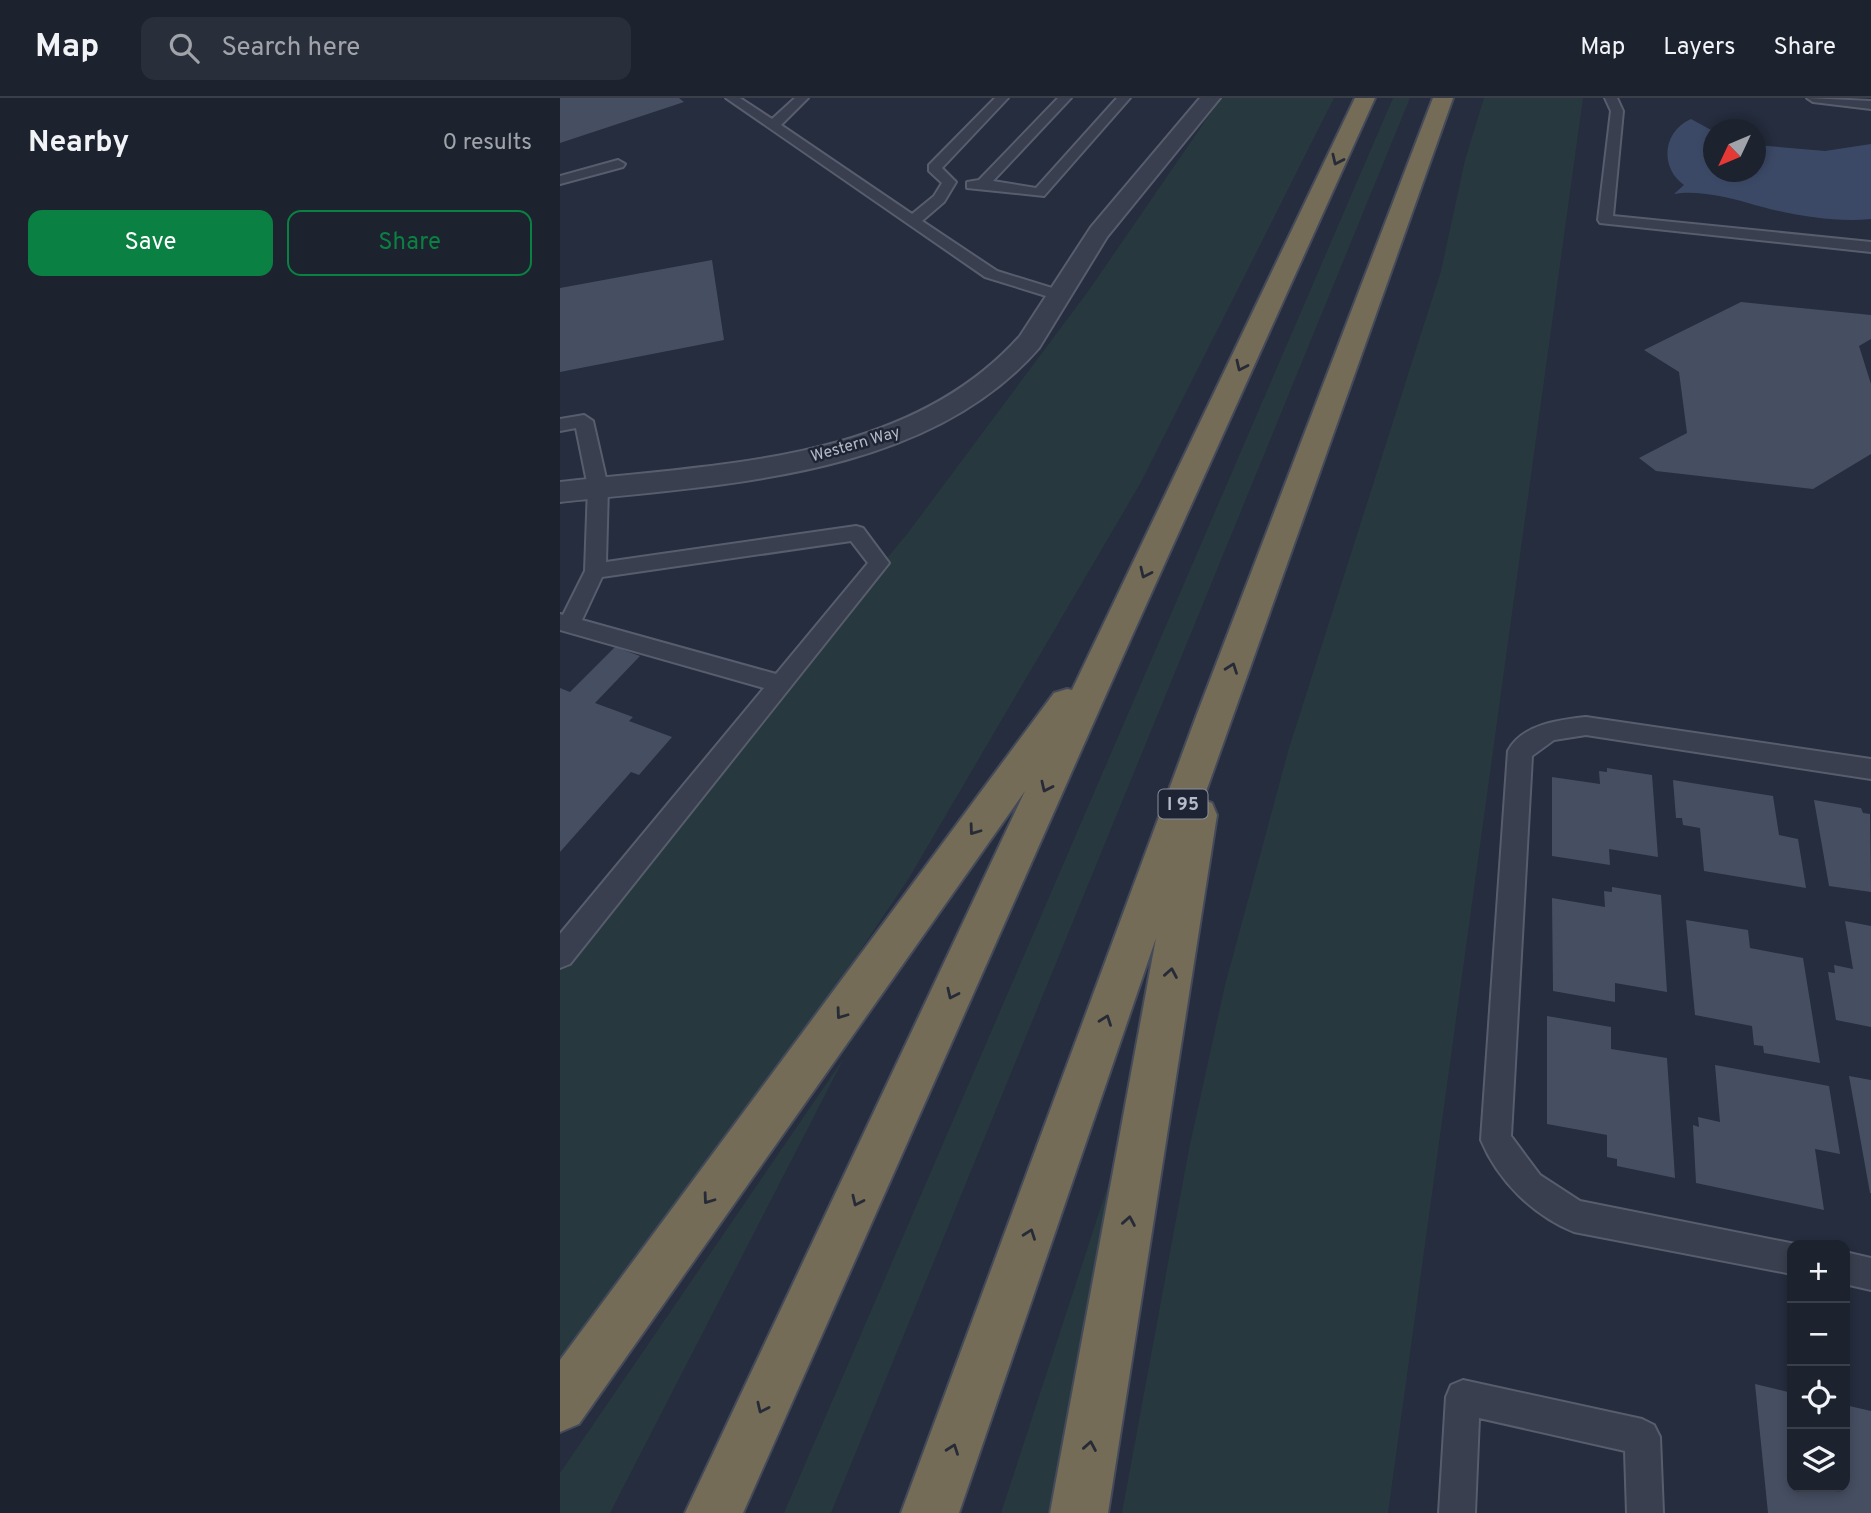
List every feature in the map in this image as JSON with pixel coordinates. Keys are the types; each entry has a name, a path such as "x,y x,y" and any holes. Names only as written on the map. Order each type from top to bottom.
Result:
{"highway":[{"path":"714,1513 1115,636 1366,98"},
{"name":"I 95","path":"930,1513 1215,714 1443,98"},
{"path":"560,1405 1115,636"},
{"path":"1079,1513 1215,714"}],"street":[{"name":"Western Way","path":"560,492 727,472 811,457 875,441 918,424 973,394 1017,356 1049,315 1098,233 1180,138 1210,98"}],"lane":[{"path":"732,98 992,274 1059,295"},
{"path":"773,125 802,98"},
{"path":"914,220 943,197 947,188 948,182 934,168 1002,98"},
{"path":"983,184 1065,98"},
{"path":"947,188 983,184 1039,193 1124,98"},
{"path":"1611,98 1617,111 1605,220 1871,247"},
{"path":"1813,98 1871,105"},
{"path":"560,180 618,164"},
{"path":"560,425 584,421 598,487 595,570 565,624 781,684"},
{"path":"560,955 879,564 856,533 595,570"},
{"path":"1787,1257 1574,1216 1528,1186 1496,1140 1520,751 1549,731 1586,726 1871,769"},
{"path":"1850,1269 1871,1273"},
{"path":"1457,1513 1463,1397 1642,1437 1645,1513"}],"shaded area":[{"path":"1221,98 1334,98 1140,484 909,878 755,1107 560,1376 560,954 907,534 1089,290"},
{"path":"1393,98 1410,98 831,1513 784,1513"},
{"path":"1484,98 1583,98 1388,1513 1122,1513 1189,1149 1225,985 1289,748 1441,271 1465,160"},
{"path":"844,1058 610,1513 560,1513 560,1473"},
{"path":"1126,1130 1048,1513 1001,1513"}],"water":[{"path":"1691,119 1703,126 1703,182 1766,182 1766,146 1825,151 1871,144 1871,219 1809,217 1730,198 1692,193 1674,194 1684,185 1671,169 1668,150 1670,140 1682,125"}],"building":[{"path":"560,98 679,98 684,102 560,143"},
{"path":"712,260 724,340 560,372 560,288"},
{"path":"1741,302 1871,315 1871,339 1859,346 1871,384 1871,454 1813,489 1656,471 1639,458 1687,433 1679,372 1644,350"},
{"path":"615,647 640,656 595,703 633,717 629,721 672,737 639,775 631,772 560,852 560,688 570,692"},
{"path":"1607,768 1652,775 1658,857 1609,849 1610,865 1552,856 1552,777 1600,784 1599,771 1607,772"},
{"path":"1673,780 1773,796 1779,835 1798,839 1806,888 1704,871 1700,828 1683,825 1682,818 1676,818"},
{"path":"1814,800 1861,808 1863,813 1870,814 1871,892 1829,886"},
{"path":"1612,887 1661,895 1667,992 1615,983 1615,1002 1553,991 1552,898 1605,907 1604,891 1612,892"},
{"path":"1686,920 1748,930 1750,948 1803,958 1820,1063 1764,1053 1763,1046 1754,1045 1752,1026 1695,1015"},
{"path":"1845,921 1871,926 1871,1027 1836,1020 1828,972 1835,973 1834,965 1853,969"},
{"path":"1547,1016 1611,1027 1611,1049 1667,1058 1675,1178 1617,1166 1617,1159 1607,1157 1607,1135 1547,1124"},
{"path":"1715,1065 1829,1086 1840,1154 1815,1149 1824,1210 1696,1183 1693,1125 1699,1127 1698,1117 1720,1122"},
{"path":"1849,1076 1871,1080 1871,1193 1870,1193"},
{"path":"1755,1384 1787,1392 1787,1492 1850,1492 1850,1406 1871,1411 1871,1513 1768,1513"}]}
